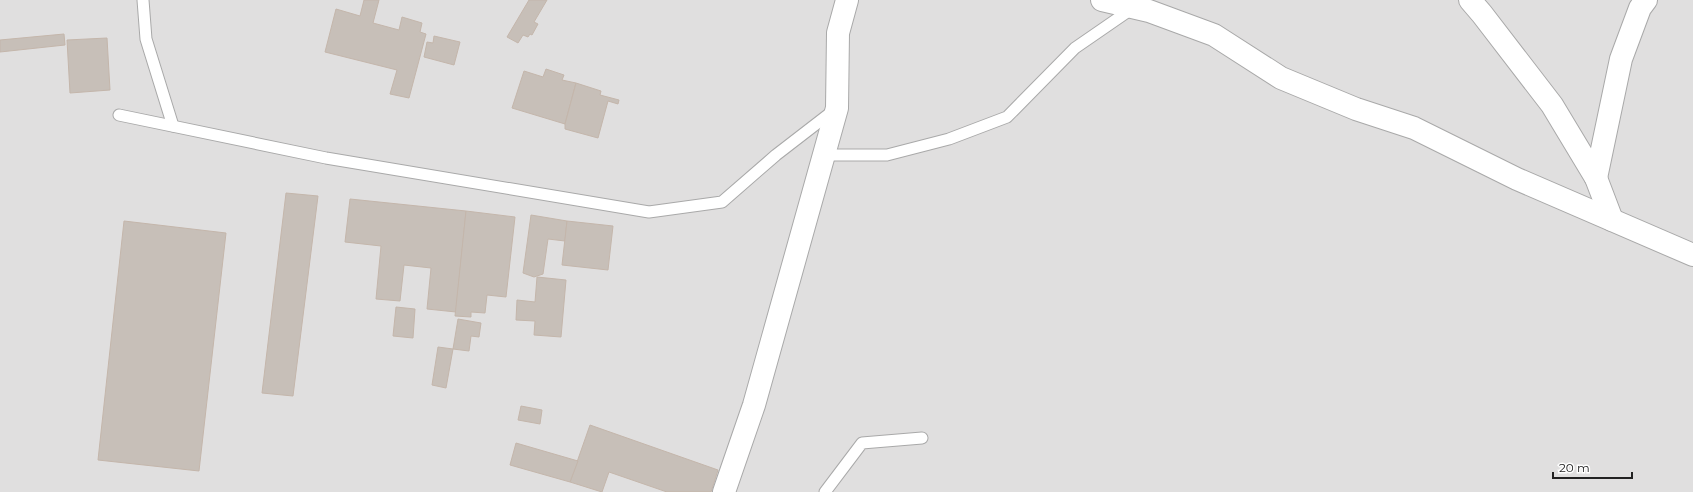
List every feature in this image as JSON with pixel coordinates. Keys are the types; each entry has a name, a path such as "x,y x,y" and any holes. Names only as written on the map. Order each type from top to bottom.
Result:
{"street":[{"path":"724,492 754,405 837,108 838,32 847,0"},
{"path":"1102,0 1149,11 1214,35 1281,78 1356,109 1414,128 1517,179 1693,255"},
{"path":"1470,0 1552,105 1596,178 1612,220"},
{"path":"1596,178 1621,58 1640,8 1646,0"}],"lane":[{"path":"143,0 146,39 173,126"},
{"path":"824,155 887,155 949,139 1007,117 1075,48 1134,8"},
{"path":"119,115 326,158 649,212 722,202 776,155 837,108"},
{"path":"825,492 862,443 922,438"}],"shaded area":[{"path":"0,0 1693,0 1693,492 0,492"}],"building":[{"path":"364,0 379,0 373,23 399,30 402,17 422,23 420,32 426,34 409,98 390,94 397,70 325,52 336,9 360,16"},
{"path":"529,0 547,0 534,22 538,24 532,35 530,34 528,37 523,35 518,43 507,37"},
{"path":"64,34 65,45 0,52 0,40"},
{"path":"434,36 460,42 454,65 424,57 427,42 433,43"},
{"path":"107,38 110,90 70,93 67,40"},
{"path":"546,69 564,75 562,80 576,83 565,124 512,108 524,71 543,77"},
{"path":"576,83 601,91 600,95 619,100 618,104 608,101 598,138 565,129"},
{"path":"286,193 318,196 293,396 262,393"},
{"path":"350,199 466,211 456,312 427,309 431,268 404,265 400,301 376,299 381,246 345,242"},
{"path":"466,211 515,217 506,297 487,295 485,313 471,312 471,317 455,316"},
{"path":"531,215 567,221 565,241 548,239 543,274 534,277 523,273"},
{"path":"124,221 226,233 199,471 98,460"},
{"path":"567,221 613,226 608,270 562,265"},
{"path":"537,277 566,280 561,337 534,335 535,321 516,320 517,300 535,302"},
{"path":"396,307 415,309 413,338 393,336"},
{"path":"458,319 481,323 479,337 471,336 469,351 453,349"},
{"path":"438,347 453,349 446,388 432,385"},
{"path":"521,406 542,410 540,424 518,420"},
{"path":"590,425 718,470 711,492 667,492 609,472 602,492 570,482"},
{"path":"516,443 578,461 570,482 510,465"}]}
